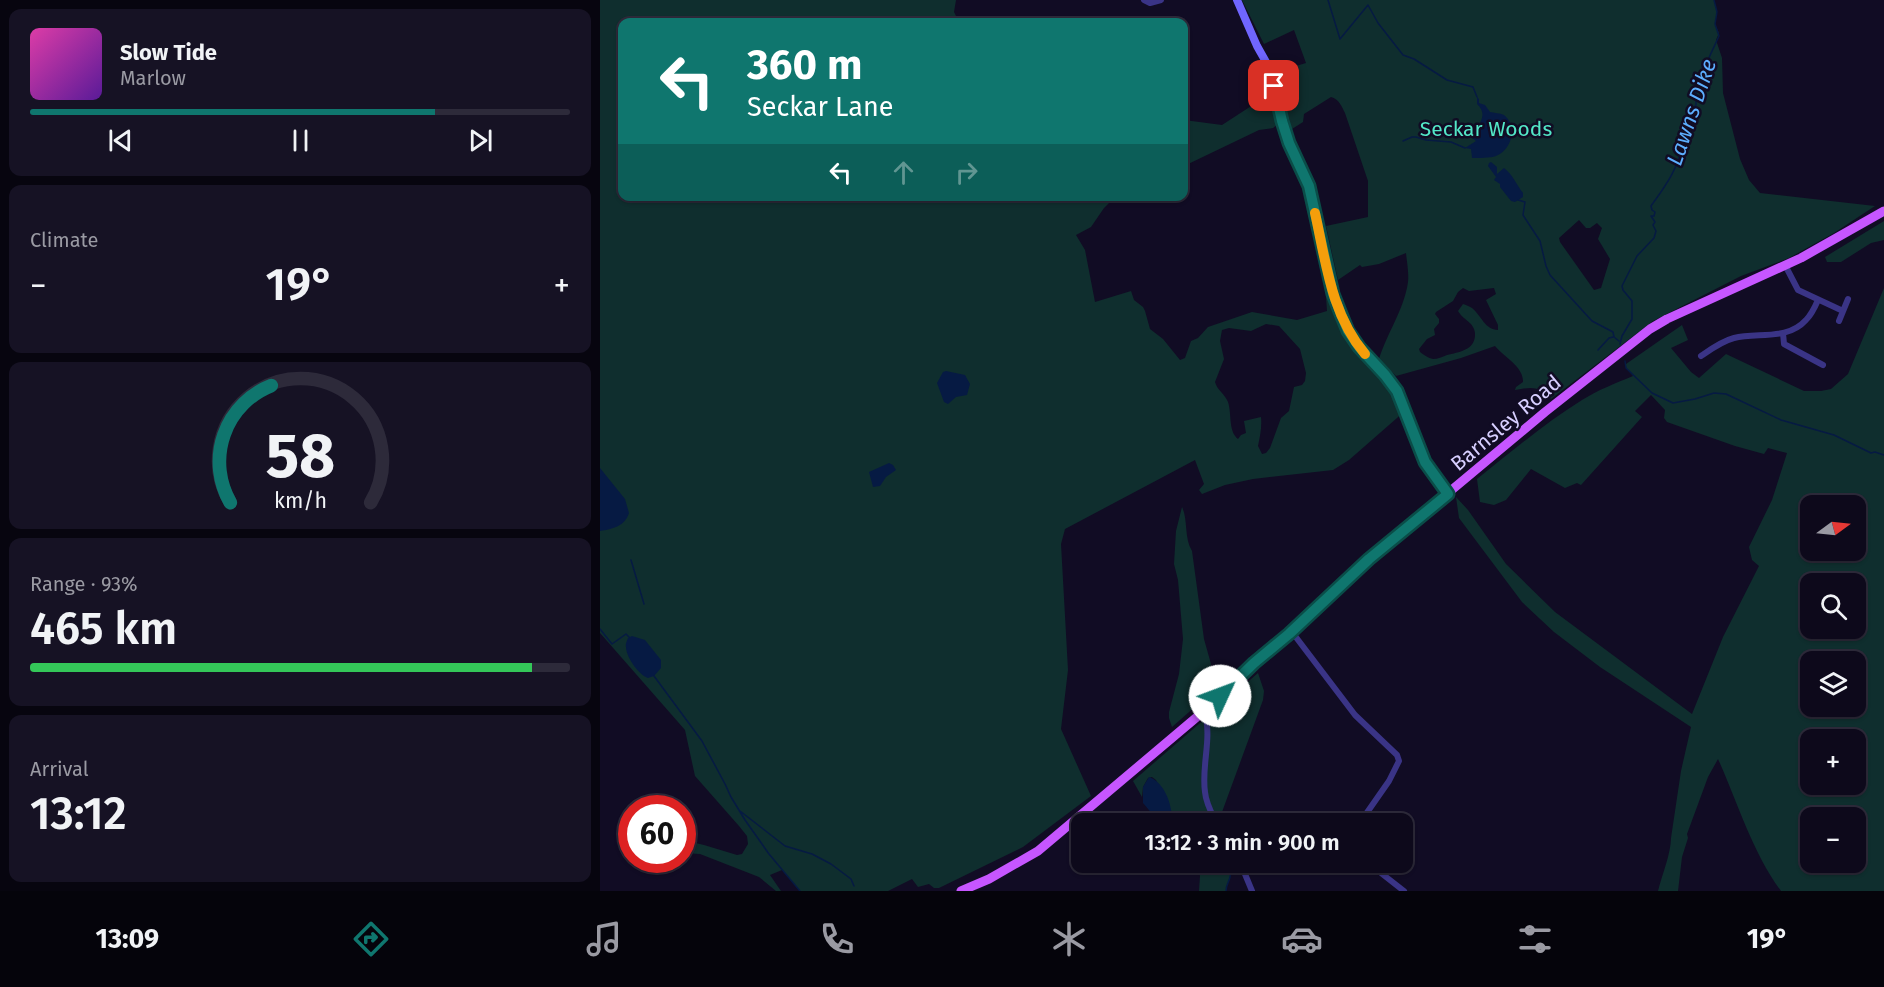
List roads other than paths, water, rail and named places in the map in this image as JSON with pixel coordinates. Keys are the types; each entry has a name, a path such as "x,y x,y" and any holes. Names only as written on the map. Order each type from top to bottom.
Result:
{"main road":[{"name":"Barnsley Road","path":"961,891 989,879 1038,851 1204,711 1369,559 1545,412 1650,329 1827,244 1884,211"}],"street":[{"path":"1144,0 1150,3 1161,0"},
{"path":"1237,0 1257,46 1270,69 1289,143 1309,186 1333,294 1348,331 1397,391 1425,462 1448,494"},
{"path":"1785,265 1798,290 1842,311"},
{"path":"1839,321 1848,299"},
{"path":"1701,356 1736,337 1782,333 1805,322 1818,300"},
{"path":"1782,333 1784,344 1823,365"},
{"path":"1292,632 1355,715 1397,755 1399,761 1389,781 1367,813"},
{"path":"1204,711 1208,724 1205,794 1211,813"},
{"path":"1245,873 1252,891"},
{"path":"1381,873 1404,891"}],"water":[{"path":"1477,97 1479,103 1485,105 1490,112 1504,115 1511,125 1511,137 1506,149 1488,158 1472,158 1471,149 1465,148 1476,141 1470,136 1478,134 1475,129 1478,128 1482,118"},
{"path":"1491,162 1497,167 1497,174 1504,168 1510,174 1523,193 1523,197 1515,202 1511,201 1500,184 1494,180 1496,177 1488,166"},
{"path":"946,371 965,375 970,384 967,395 956,397 948,404 944,402 937,383"},
{"path":"889,463 896,470 886,477 880,486 873,487 869,472"},
{"path":"600,468 625,499 629,513 621,524 600,531"},
{"path":"632,636 645,640 661,660 661,668 654,676 648,678 644,676 631,660 626,645 628,638"},
{"path":"1149,777 1155,780 1164,790 1171,813 1151,813 1143,803 1143,787"}],"waterway":[{"path":"1328,0 1340,39 1368,5 1378,23 1403,55 1414,59 1447,80 1473,87 1477,97"},
{"name":"Lawns Dike","path":"1620,344 1632,319 1632,301 1622,286 1637,256 1654,238 1656,231 1653,225 1655,222 1651,216 1654,216 1655,212 1651,206 1678,160 1680,145 1692,109 1696,105 1696,92 1701,75 1719,36 1715,24 1717,12 1714,0"},
{"path":"1403,141 1416,137 1451,142 1465,148"},
{"path":"1518,200 1525,202 1523,215 1540,241 1550,275 1592,321 1613,332 1614,337 1619,341"},
{"path":"1598,350 1609,338 1613,337"},
{"name":"Lawns Dike","path":"1625,361 1626,368 1652,393 1673,403 1714,393 1726,394 1781,420 1834,435 1871,453 1884,455"},
{"path":"631,560 644,604"},
{"path":"600,629 612,644 626,634 629,637"},
{"path":"654,676 702,741 745,820 769,854 800,891"},
{"path":"740,811 785,846 812,854 831,864 851,879 854,886"},
{"path":"1226,891 1230,873"}],"park label":[{"name":"Seckar Woods","path":"1486,129"}]}
